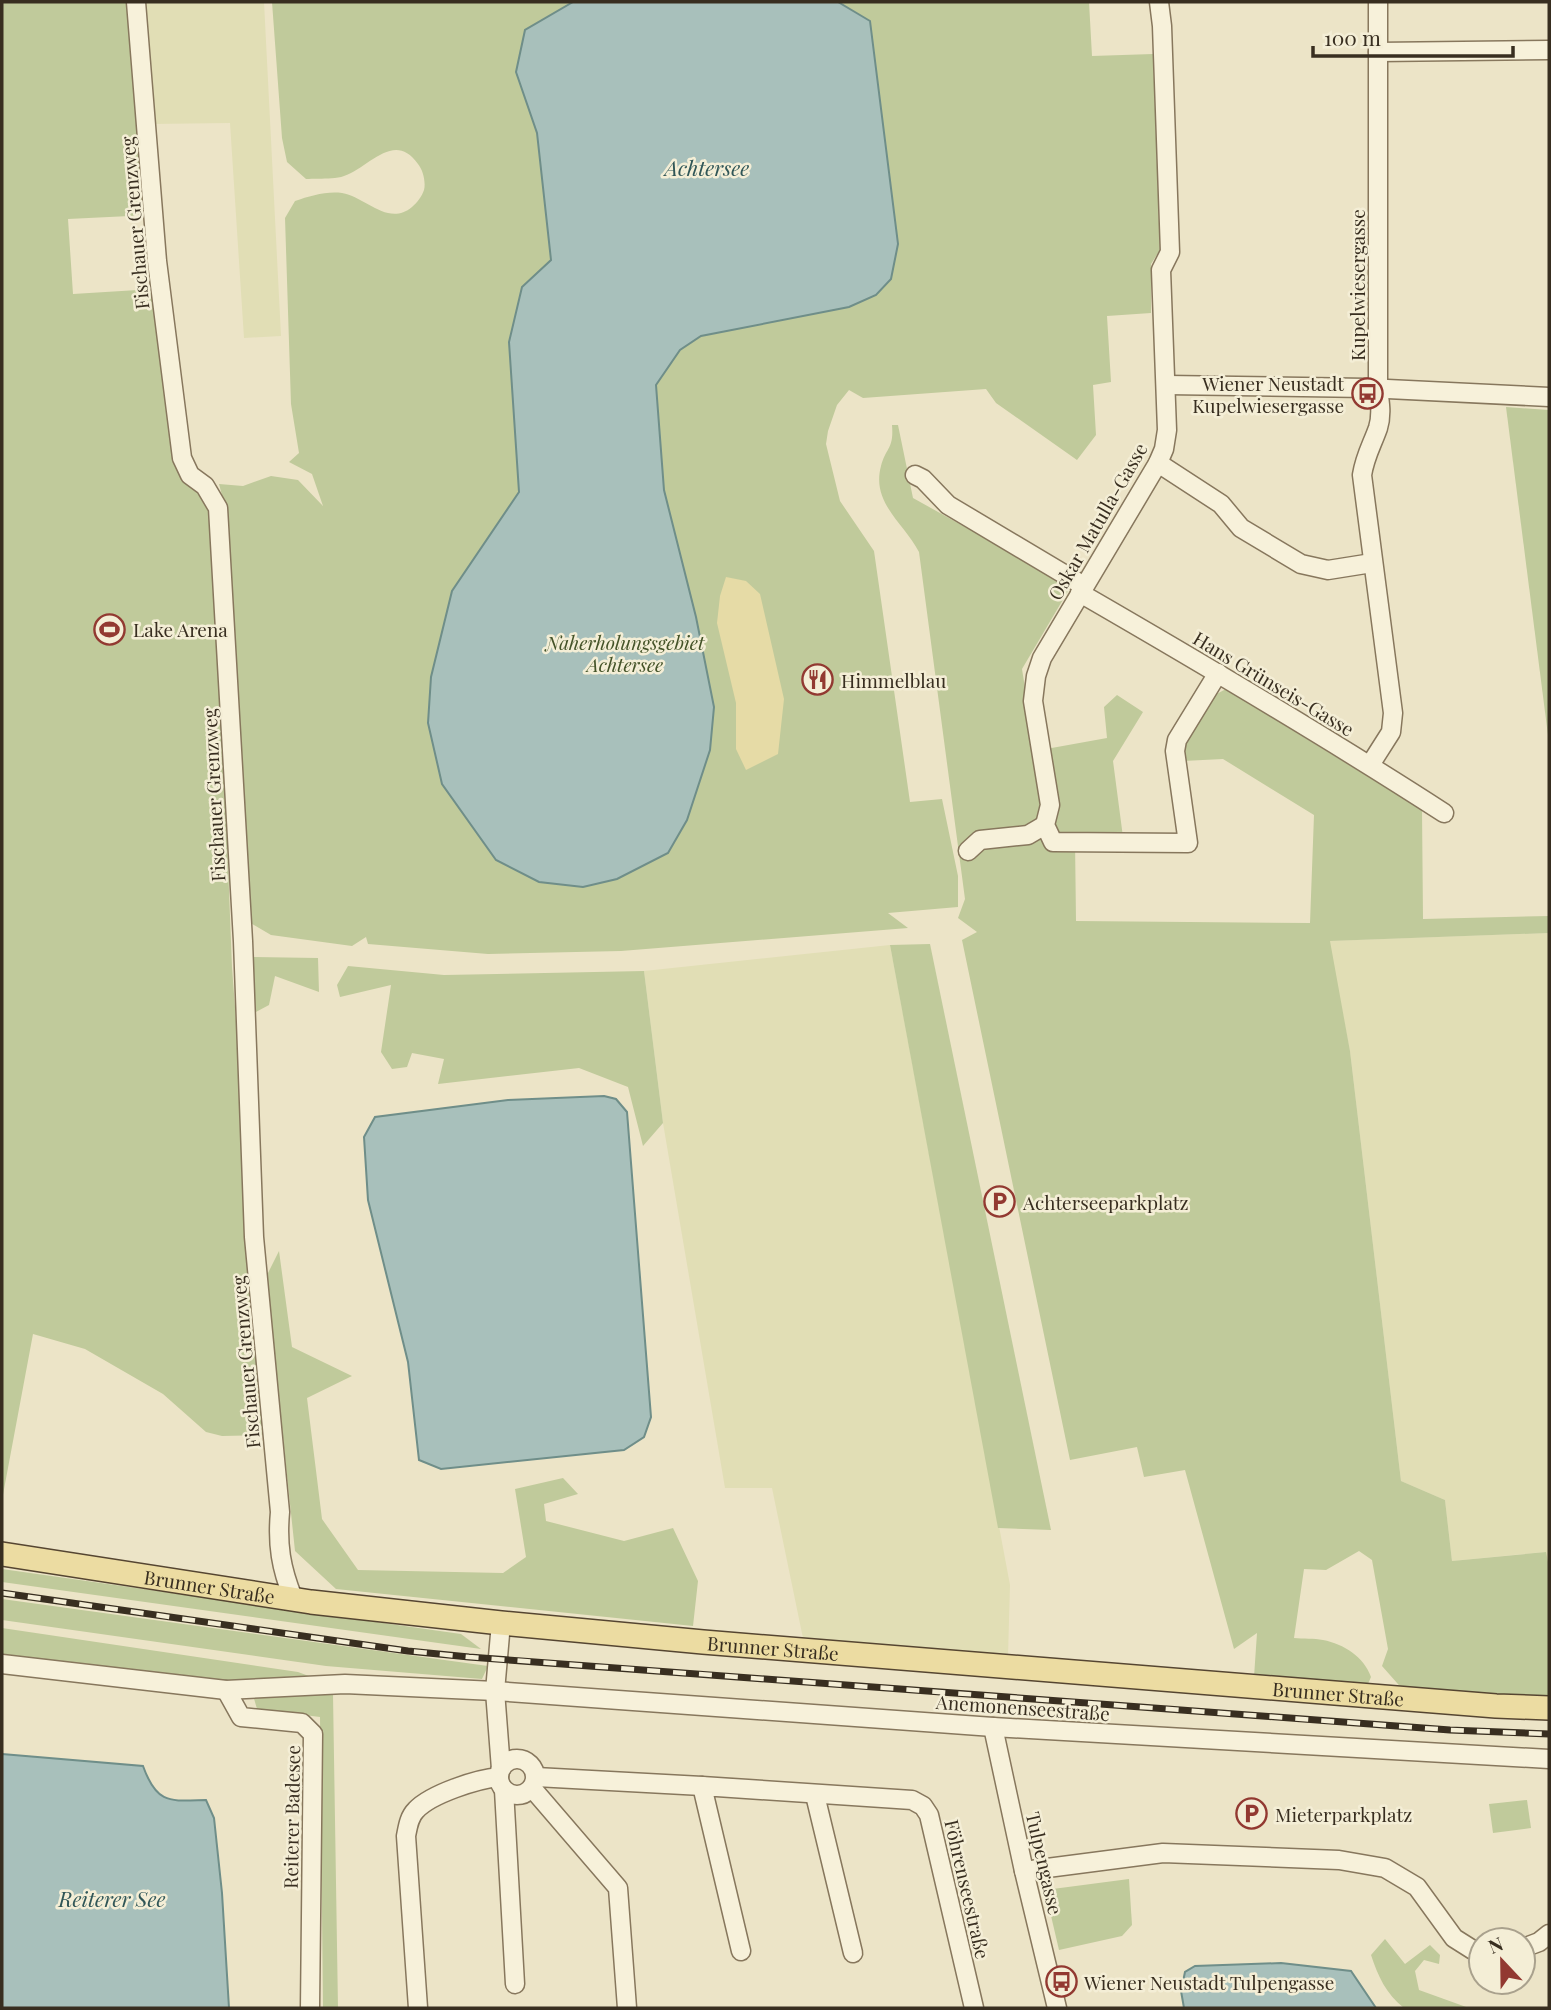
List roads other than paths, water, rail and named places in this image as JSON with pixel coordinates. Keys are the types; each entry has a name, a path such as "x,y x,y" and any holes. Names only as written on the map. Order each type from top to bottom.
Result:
{"main road":[{"name":"Brunner Straße","path":"2,1554 293,1598 501,1623 1371,1696 1496,1706 1549,1707"}],"street":[{"name":"Fischauer Grenzweg","path":"136,2 157,261 182,458 190,475 205,486 218,508 243,941 254,1237 280,1512 277,1540 284,1577 293,1598"},
{"name":"Oskar Matulla-Gasse","path":"1045,825 1051,805 1033,701 1036,676 1042,658 1158,463 1164,449 1167,430 1161,270 1170,252 1163,26 1159,2"},
{"name":"Kupelwiesergasse","path":"1370,765 1391,732 1393,713 1362,475 1365,456 1379,426 1381,407 1378,389 1378,2"},
{"path":"1378,52 1549,50"},
{"path":"1167,385 1378,389 1549,397"},
{"path":"1158,463 1221,504 1241,528 1301,565 1328,570 1372,563"},
{"name":"Hans Grünseis-Gasse","path":"915,475 923,479 948,505 1444,813"},
{"path":"968,851 980,840 1028,835 1045,825 1053,842 1188,843 1175,751 1177,740 1218,673"},
{"path":"501,1623 495,1691 515,1984"},
{"path":"2,1664 226,1690 345,1684 495,1691"},
{"name":"Reiterer Badesee","path":"226,1690 241,1717 302,1723 313,1734 310,2008"},
{"name":"Anemonenseestraße","path":"495,1691 993,1727 1549,1759"},
{"name":"Tulpengasse","path":"993,1727 1057,2008"},
{"path":"499,1728 532,1767 534,1783 618,1888 627,2008"},
{"path":"524,1760 508,1761 501,1778 509,1794 521,1795 534,1783"},
{"path":"418,2008 406,1836 408,1823 415,1811 427,1801 483,1778 501,1778"},
{"name":"Föhrenseestraße","path":"534,1783 702,1786 912,1800 923,1806 929,1815 974,2008"},
{"path":"702,1786 741,1951"},
{"path":"815,1795 853,1953"},
{"path":"1024,1871 1163,1853 1350,1862 1385,1868 1417,1887 1454,1938 1467,1946"}],"water":[{"name":"Achtersee","path":"573,2 838,2 870,21 898,244 891,279 876,295 849,307 701,336 680,350 656,385 664,490 696,617 714,707 710,750 687,820 668,853 617,879 583,887 539,882 496,860 442,784 428,723 431,677 452,591 519,492 509,342 522,287 551,260 537,133 516,72 525,30"},
{"path":"604,1096 616,1099 627,1112 651,1417 644,1437 624,1450 441,1469 419,1460 408,1362 368,1200 364,1137 375,1117 508,1100"},
{"name":"Reiterer See","path":"2,1754 143,1766 154,1788 166,1798 183,1801 206,1800 214,1818 229,2008 2,2008"},
{"path":"1281,1963 1351,1971 1376,2008 1184,2008 1181,1991 1185,1972 1195,1966"}],"railway":[{"path":"2,1593 408,1651 469,1657 1450,1730 1549,1734"}],"place":[{"name":"Wiener Neustadt Kupelwiesergasse","path":"1367,394"},
{"name":"Lake Arena","path":"110,629"},
{"name":"Himmelblau","path":"818,680"},
{"name":"Achterseeparkplatz","path":"1000,1202"},
{"name":"Mieterparkplatz","path":"1252,1814"},
{"name":"Wiener Neustadt Tulpengasse","path":"1061,1982"}],"park label":[{"name":"Naherholungsgebiet Achtersee","path":"625,653"}]}
